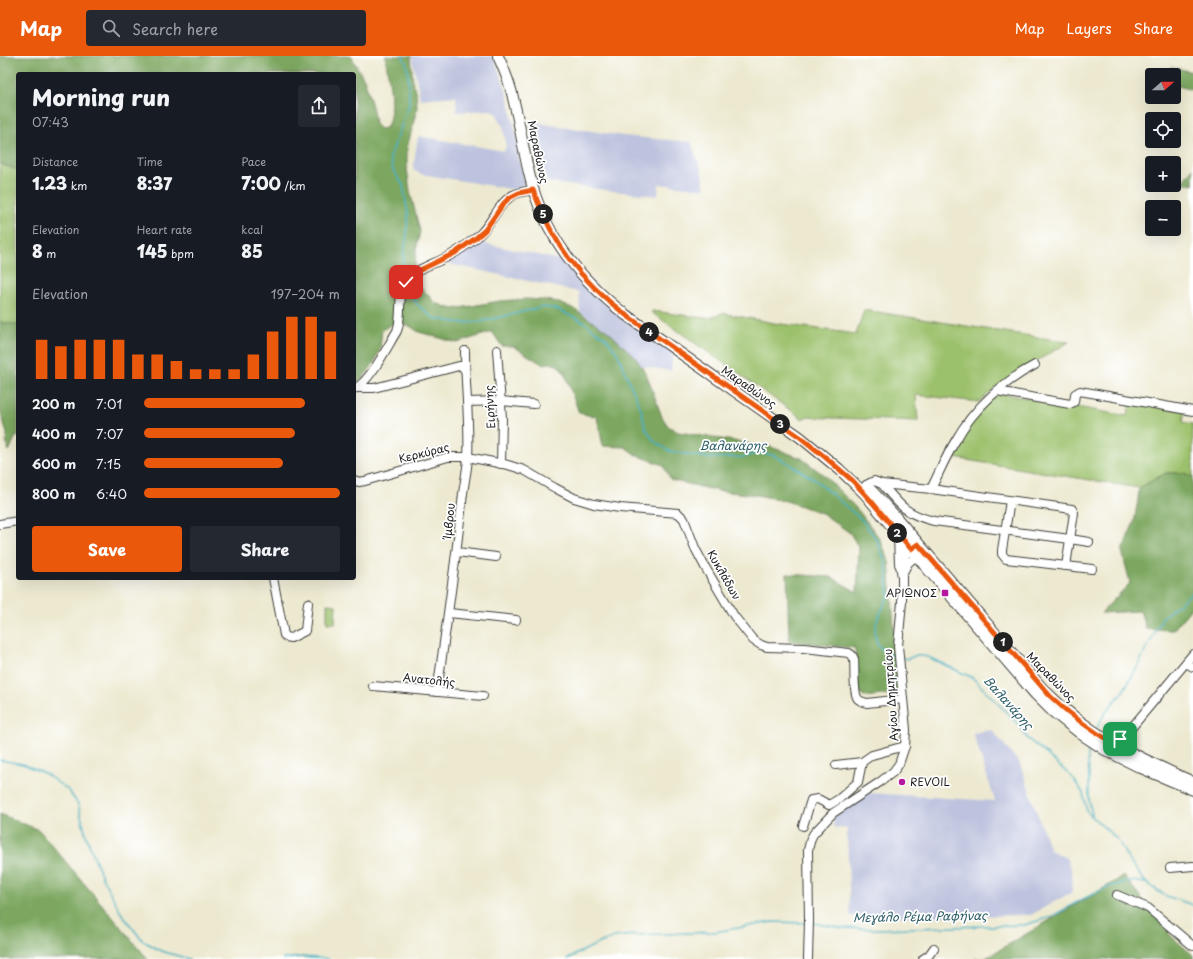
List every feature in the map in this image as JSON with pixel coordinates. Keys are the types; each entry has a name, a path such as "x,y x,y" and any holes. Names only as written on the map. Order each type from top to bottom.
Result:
{"main road":[{"name":"Μαραθώνος","path":"498,56 508,81 514,102 533,190 554,236 568,258 590,285 626,315 800,437 825,457 865,494 899,535 917,550 1042,688 1085,731 1148,771 1193,790"},
{"name":"Μαραθώνος","path":"505,56 519,95 535,170 544,198 559,232 588,272 605,290 622,304 804,432 834,456 866,485 895,516 917,550"},
{"path":"899,535 900,564"},
{"name":"Μαραθώνος","path":"1116,750 1193,782"}],"street":[{"path":"356,388 366,380 396,331 399,322 401,295 408,279 420,270 455,253 477,237 485,230 509,198 519,193 533,190"},
{"name":"Ειρήνης","path":"497,350 502,426 501,464"},
{"name":"Ίμβρου","path":"437,692 449,613 468,457 465,352"},
{"path":"931,489 956,438 968,421 980,407 1009,380 1022,371 1035,365"},
{"path":"356,388 374,388 459,366 462,366 465,370"},
{"path":"997,391 1070,404 1074,402 1075,394 1080,391 1193,411"},
{"path":"467,402 501,401 534,404"},
{"name":"Κερκύρας","path":"356,481 365,481 448,457 468,457 501,464"},
{"name":"Κυκλάδων","path":"501,464 524,470 574,498 594,504 620,508 678,513 684,519 695,548 734,616 754,640 767,647 804,648 849,653 854,659 856,692 859,700 867,703 903,699"},
{"path":"866,485 874,481 882,484 931,489 1072,509 1074,513 1066,566"},
{"path":"882,484 902,507 921,518 1089,542"},
{"path":"1010,501 1002,550 1006,559 1092,569"},
{"path":"0,524 16,521"},
{"path":"900,564 906,554 917,550"},
{"name":"Αγίου Δημητρίου","path":"902,577 907,564 917,550"},
{"path":"457,552 496,557"},
{"name":"Αγίου Δημητρίου","path":"808,959 810,929 808,846 812,835 833,813 893,772 899,764 905,746 906,730 898,650 902,577 900,564"},
{"path":"273,580 284,635 286,637 291,638 305,631 308,603"},
{"path":"449,613 516,620"},
{"path":"1116,750 1120,739 1189,665 1193,654"},
{"name":"Ανατολής","path":"373,686 483,696"},
{"path":"836,765 862,762 872,755 905,746"},
{"path":"803,826 811,800 818,800 829,805 839,799 858,782 862,762"},
{"path":"1170,868 1193,866"},
{"path":"1117,895 1148,908 1193,946"},
{"path":"923,959 929,955 934,948"}],"shaded area":[{"path":"412,56 493,56 509,101 520,153 518,154 524,176 524,185 516,190 421,174 413,170 418,136 504,151 506,145 503,126 496,113 491,110 457,112 456,96 420,99"},
{"path":"533,122 624,136 691,142 701,169 705,189 659,184 658,196 547,182 541,162"},
{"path":"474,241 568,261 673,351 671,371 641,366 635,357 609,332 580,312 579,292 441,262"},
{"path":"992,730 1020,764 1050,850 1066,858 1071,869 1072,892 1031,915 850,916 847,829 834,827 833,817 869,793 995,801 973,733"}],"green space":[{"path":"0,56 351,56 365,81 373,110 375,124 380,129 386,128 389,121 391,103 385,56 411,56 413,84 416,91 417,108 407,149 407,168 410,191 420,231 416,251 415,267 420,286 434,302 454,309 500,301 527,299 554,301 572,308 609,332 635,357 646,373 662,417 668,426 678,432 771,447 801,458 825,476 858,510 880,539 889,561 899,693 865,697 860,693 858,687 855,648 789,641 787,574 831,577 857,592 859,548 850,533 822,513 786,501 757,495 718,491 671,480 663,465 636,455 625,447 603,446 597,417 579,413 566,377 561,368 550,363 542,364 513,346 502,346 492,332 457,343 419,332 408,325 392,324 382,330 380,349 376,359 362,379 356,384 356,72 16,72 16,169 0,164"},
{"path":"1181,69 1193,72 1193,90 1181,87"},
{"path":"0,164 16,169 16,325 0,322"},
{"path":"1193,168 1193,185 1182,182"},
{"path":"864,310 1069,342 1011,376 979,402 916,395 918,421 805,417 803,419 651,312 705,318 714,317 722,313 774,323 856,334"},
{"path":"0,322 16,325 16,436 9,451 6,442 7,433 0,407"},
{"path":"998,393 1127,416 1131,402 1185,411 1183,422 1193,424 1193,477 1184,473 1166,473 1139,488 948,457 969,422"},
{"path":"1166,473 1184,473 1193,477 1193,606 1173,630 1146,629 1140,611 1101,613 1130,583 1122,551 1134,522 1139,488"},
{"path":"327,604 336,605 335,623 327,623"},
{"path":"0,814 39,830 148,959 0,959"},
{"path":"1124,876 1172,937 1193,955 1193,959 984,959"}],"waterway":[{"name":"Βαλανάρης","path":"403,56 407,66 409,105 390,157 393,170 403,185 408,214 401,277 403,281"},
{"name":"Βαλανάρης","path":"407,288 417,304 433,318 461,323 479,322 543,307 556,309 584,322 606,338 617,353 641,409 645,427 654,441 669,451 709,458 743,457 758,453 773,455 814,479 862,520 877,540 886,564 889,595 877,620 875,633 877,643 882,650 895,656"},
{"path":"1096,729 1107,710 1122,693 1163,617 1193,592"},
{"name":"Βαλανάρης","path":"903,658 907,659 917,655 928,657 973,678 1018,724 1028,739 1072,777 1083,793 1087,812 1118,840 1127,857 1146,883"},
{"path":"1089,745 1089,800 1092,815"},
{"name":"Μεγάλο Ρέμα Ραφήνας","path":"0,760 23,764 46,774 68,790 78,804 86,836 102,877 121,913 142,940 161,951 189,959"},
{"name":"Μεγάλο Ρέμα Ραφήνας","path":"813,923 841,928 876,929 1024,925 1051,917 1108,887 1130,881 1146,883 1166,896 1193,905"},
{"name":"Μεγάλο Ρέμα Ραφήνας","path":"567,959 614,937 715,932 772,922 807,923"},
{"name":"Μεγάλο Ρέμα Ραφήνας","path":"283,959 302,957 329,959"}],"place":[{"name":"ΑΡΙΩΝΟΣ","path":"945,593"},
{"name":"REVOIL","path":"902,782"}],"route":[{"path":"406,282 416,272 455,253 477,237 490,224 509,198 519,193 533,190 554,236 568,258 590,285 626,315 800,437 825,457 853,481 911,549 918,544 1042,688 1058,704 1086,726 1116,745 1120,739"}]}
